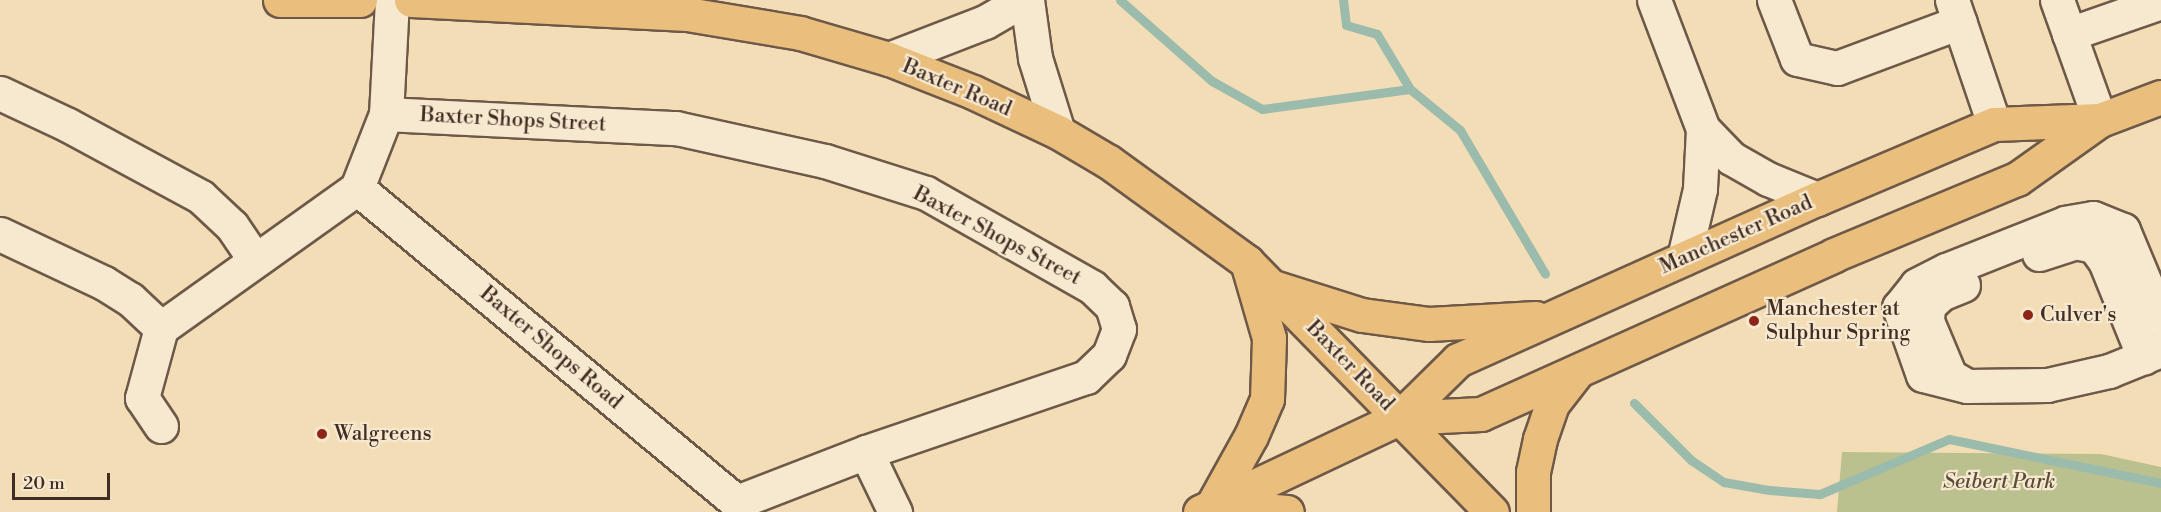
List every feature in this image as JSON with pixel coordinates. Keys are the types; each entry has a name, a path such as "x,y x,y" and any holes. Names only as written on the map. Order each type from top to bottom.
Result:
{"main road":[{"path":"280,0 360,0"},
{"name":"Baxter Road","path":"411,0 687,14 800,33 889,59 973,92 1058,132 1109,162 1247,262 1492,512"},
{"name":"Manchester Road","path":"1399,418 1481,414 1845,250 2017,179 2100,120 2161,98"},
{"name":"Manchester Road","path":"1206,509 1399,418 1458,360 1817,199 1994,124 2100,120"},
{"path":"1247,262 1269,338 1267,399 1251,436 1206,509 1287,512"},
{"path":"1273,287 1362,315 1429,324 1553,318"},
{"path":"1533,512 1533,472 1540,439 1552,404 1579,370"}],"street":[{"path":"161,426 142,398 161,328 357,188 386,114 392,0"},
{"path":"889,59 985,22 1025,0 1035,58 1058,132"},
{"path":"2057,0 2100,120"},
{"path":"1778,1 1797,59 1837,68 1956,11 1994,124"},
{"path":"1662,2 1703,129 1700,189 1684,258"},
{"path":"2069,34 2161,2"},
{"path":"0,93 68,125 201,197 232,226 255,260"},
{"name":"Baxter Shops Street","path":"386,114 676,128 825,161 926,193 1092,287 1112,306 1119,329 1109,355 1086,377 866,452"},
{"path":"1703,129 1731,158 1768,179 1817,199"},
{"name":"Baxter Shops Road","path":"357,188 737,502 866,452"},
{"path":"2093,218 2123,230 2149,339 2109,371 2047,385 1967,386 1923,375 1899,307 1917,285 1946,270 2065,224 2093,218"},
{"path":"0,234 104,283 130,299 161,328"},
{"path":"1967,386 1950,376 1927,321 1928,306 1941,294 2059,246 2075,242 2094,246 2105,261 2149,339"},
{"path":"866,452 895,512"}],"green space":[{"name":"Seibert Park","path":"1842,452 2101,454 2161,467 2161,512 1837,512"}],"waterway":[{"path":"1120,0 1212,81 1262,109 1410,89 1460,130 1545,274"},
{"path":"1343,0 1346,25 1377,34 1410,89"},
{"path":"1634,403 1691,460 1724,482 1769,490 1820,494 1949,439 2161,483"}],"place":[{"name":"Culver's","path":"2028,315"},
{"name":"Manchester at Sulphur Spring","path":"1754,321"},
{"name":"Walgreens","path":"322,434"}]}
